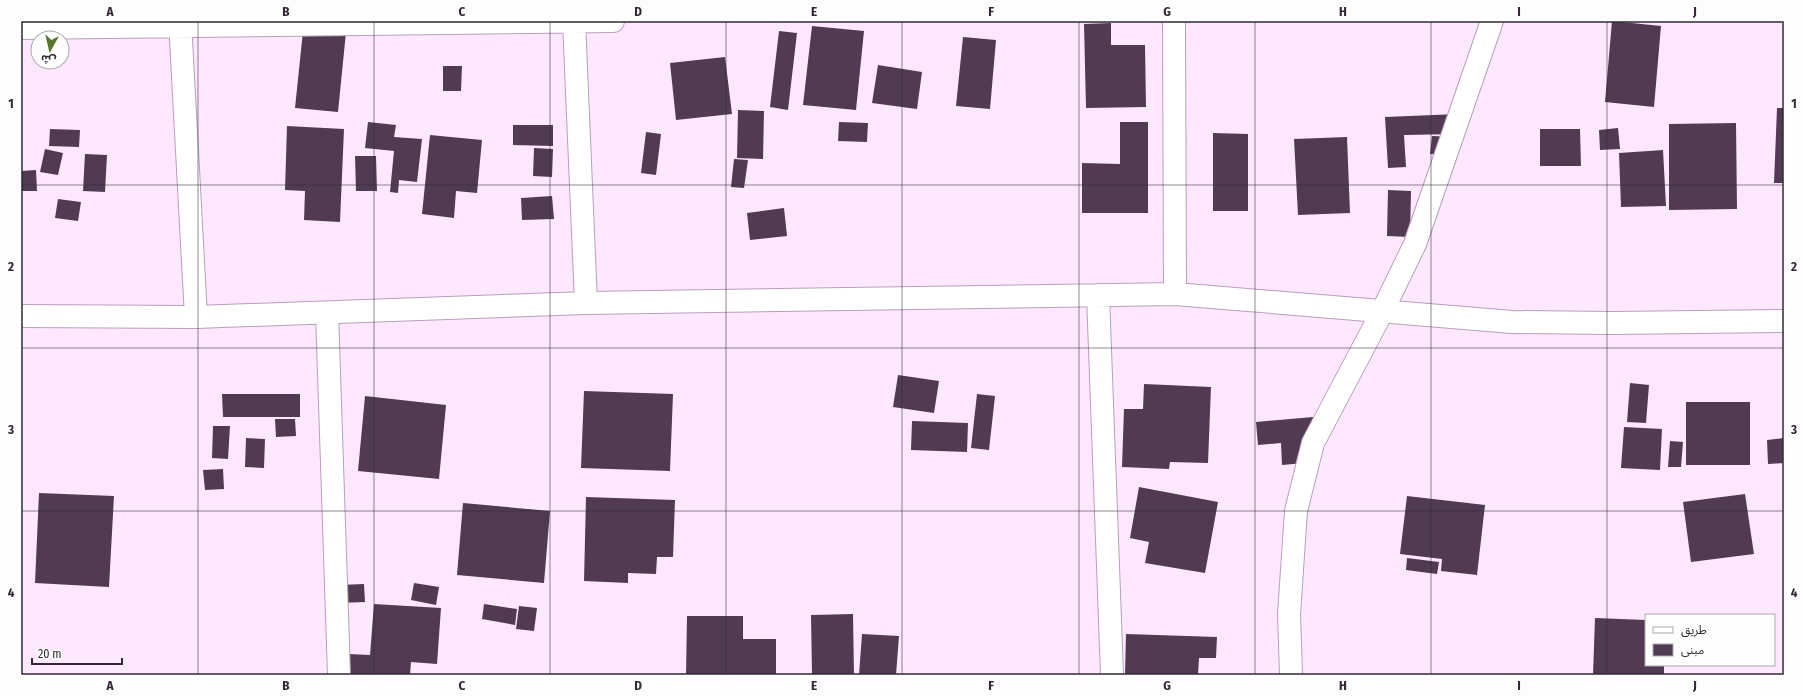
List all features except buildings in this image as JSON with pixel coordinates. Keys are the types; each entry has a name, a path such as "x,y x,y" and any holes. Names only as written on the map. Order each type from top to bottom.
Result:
{"street":[{"path":"574,21 586,303"},
{"path":"21,28 180,24 613,21"},
{"path":"1174,21 1175,294"},
{"path":"1291,675 1289,614 1296,511 1313,443 1382,312 1415,244 1492,21"},
{"path":"180,24 196,317"},
{"path":"21,316 196,317 586,303 1175,294 1520,322 1784,322"},
{"path":"1098,295 1112,675"},
{"path":"327,313 339,675"}]}
